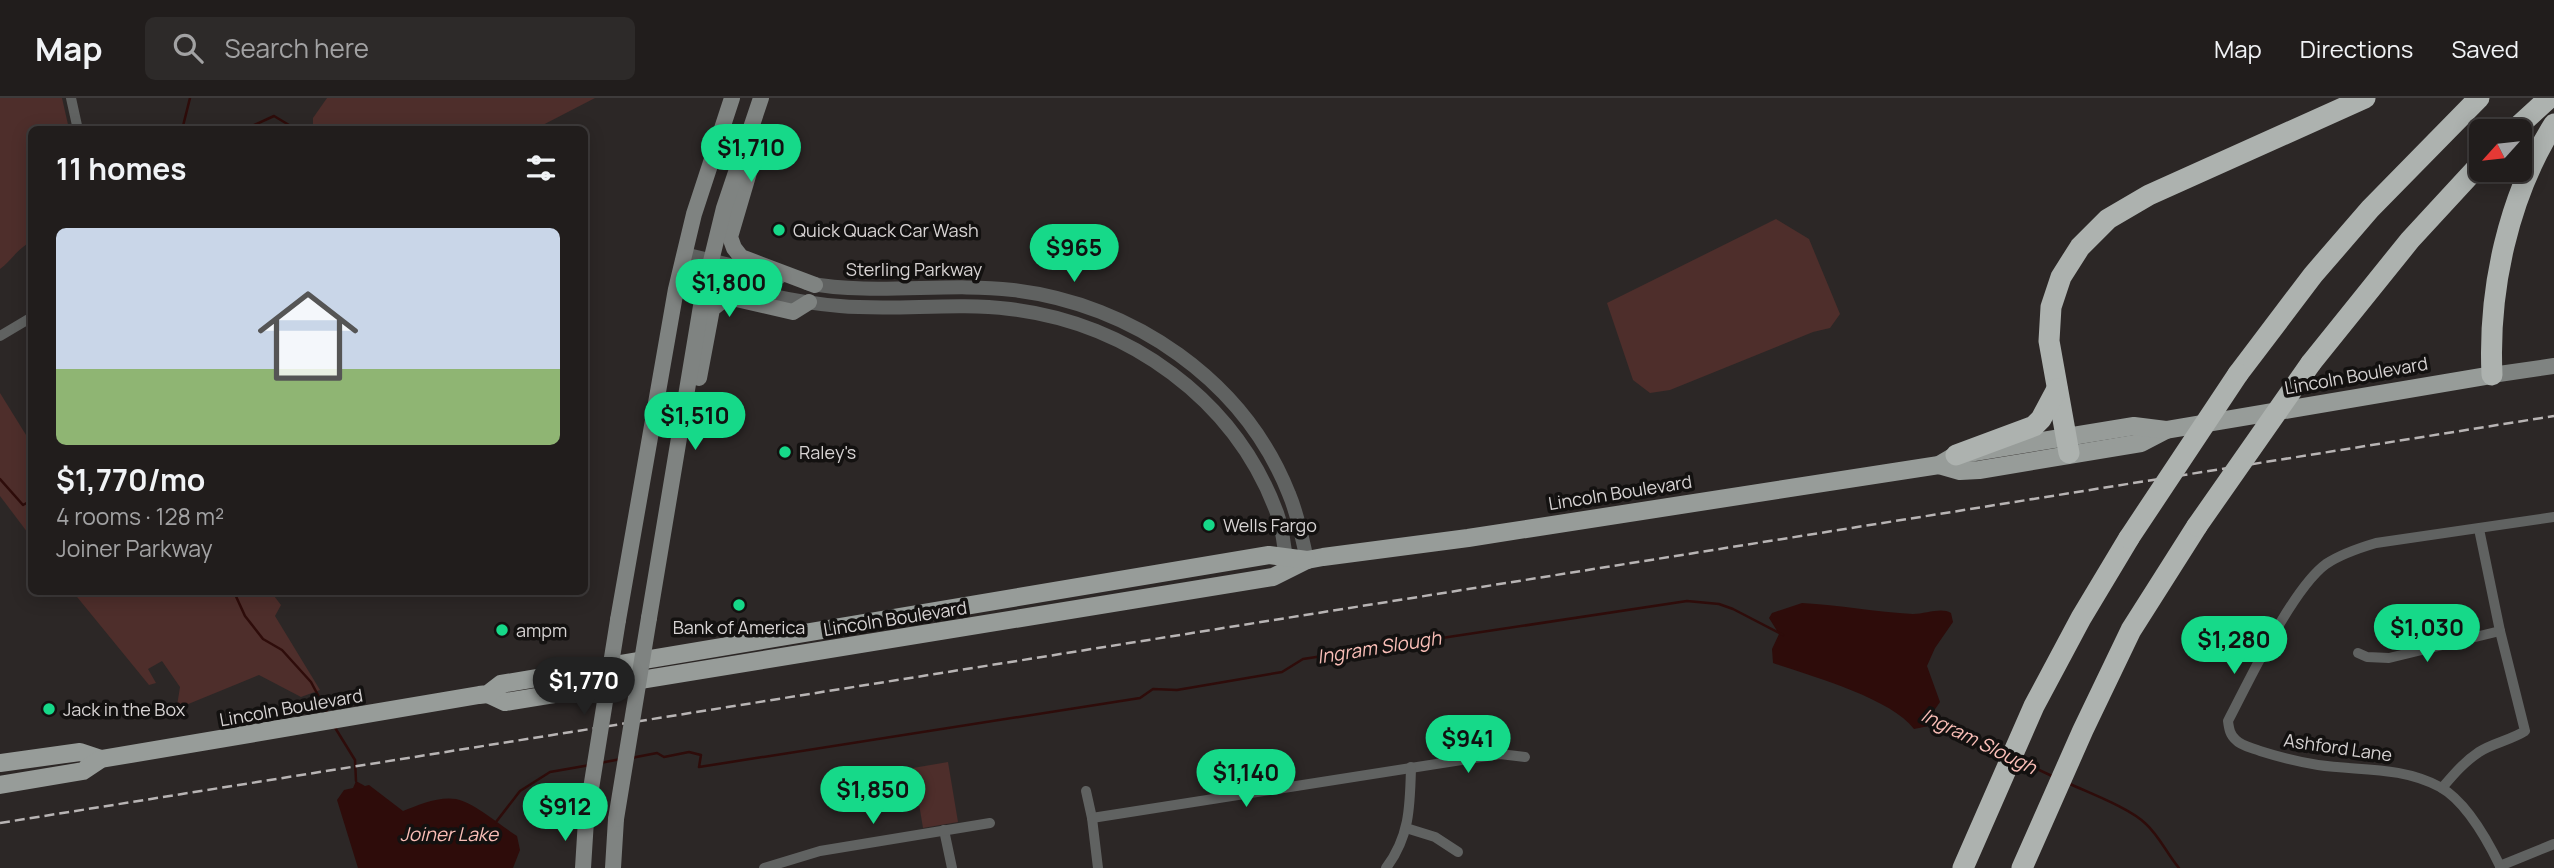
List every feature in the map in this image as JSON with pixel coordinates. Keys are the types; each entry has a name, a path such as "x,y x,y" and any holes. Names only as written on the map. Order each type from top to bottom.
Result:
{"highway":[{"path":"2067,445 2049,341 2051,307 2061,277 2080,247 2108,219 2149,195 2365,98"},
{"path":"1964,865 2034,706 2081,618 2129,538 2238,374 2313,275 2370,209 2479,98"},
{"path":"2526,119 2549,98"},
{"path":"2492,375 2494,301 2511,218 2530,169 2554,124"},
{"path":"2022,868 2131,630 2197,526 2311,363 2410,240 2469,176"},
{"path":"1947,460 2034,426 2057,389"}],"main road":[{"path":"583,868 586,820 618,621 680,272 711,157 732,98"},
{"path":"612,868 615,820 707,279 743,148 761,98"},
{"path":"743,148 750,169 730,237 734,248 741,257 815,285"},
{"path":"686,397 699,379 712,309 732,298 793,312 808,302"},
{"name":"Lincoln Boulevard","path":"0,785 83,771 101,759 488,694 505,702 1268,578 1287,563 1468,538 1947,460 2067,445 2134,426 2166,430 2554,366"},
{"name":"Lincoln Boulevard","path":"0,764 80,752 101,759"}],"street":[{"path":"71,98 77,126"},
{"name":"Sterling Parkway","path":"684,254 815,285 856,289 1010,290 1049,296 1099,310 1148,334 1195,366 1249,424 1277,467 1289,492 1297,514 1307,560"},
{"path":"680,272 808,302 868,307 1009,309 1075,322 1119,340 1159,363 1181,380 1205,401 1235,435 1266,488 1279,522 1287,563"},
{"path":"0,336 28,319"},
{"name":"Ashford Lane","path":"2500,867 2484,834 2465,810 2442,788 2418,778 2376,769 2319,765 2271,754 2237,743 2230,732 2228,721 2305,585 2325,565 2349,551 2376,543 2554,517"},
{"path":"2442,788 2479,752 2515,738 2525,731 2500,631 2479,529"},
{"path":"2358,653 2367,657 2389,658 2500,631"},
{"path":"1092,818 1500,754 1525,757"},
{"path":"1386,868 1410,814 1411,767"},
{"path":"1086,790 1098,868"},
{"path":"764,868 820,851 990,823"},
{"path":"1406,828 1435,837 1458,852"},
{"path":"944,830 952,868"},
{"path":"2500,867 2554,844"}],"shaded area":[{"path":"0,98 62,98 68,126 28,126 28,244 0,269"},
{"path":"327,98 595,98 541,126 313,126 313,118"},
{"path":"1776,219 1809,239 1840,314 1830,328 1813,332 1670,390 1650,393 1633,380 1607,303"},
{"path":"0,393 28,438 28,533 0,496"},
{"path":"75,595 273,595 281,605 275,616 320,690 301,697 259,675 181,707 177,706 180,687 162,661 148,669 156,683 149,685"},
{"path":"948,762 958,822 923,828 913,768"}],"water":[{"path":"1802,603 1913,614 1938,611 1951,613 1953,622 1935,648 1927,666 1940,702 1931,715 1929,726 1914,729 1888,707 1869,698 1773,663 1772,649 1779,634 1769,618 1772,613"},
{"name":"Joiner Lake","path":"356,781 365,786 369,785 403,811 443,799 463,801 517,836 520,850 513,868 358,868 337,800 344,790 353,788"}],"waterway":[{"name":"Ingram Slough","path":"183,126 190,98"},
{"name":"Ingram Slough","path":"252,126 274,116 289,126"},
{"name":"Ingram Slough","path":"0,479 23,505 28,502"},
{"name":"Ingram Slough","path":"235,595 245,616 263,639 282,650 311,682 328,714"},
{"name":"Ingram Slough","path":"631,758 657,753 664,757 689,752 701,755 699,767 1140,698 1153,689 1177,690 1282,672 1303,659 1687,601 1719,604 1783,635"},
{"name":"Ingram Slough","path":"1929,717 2005,753"},
{"name":"Ingram Slough","path":"334,726 355,760 356,781"},
{"name":"Ingram Slough","path":"600,763 621,759"},
{"name":"Ingram Slough","path":"2020,761 2052,776"},
{"name":"Ingram Slough","path":"496,822 520,791 550,772 590,765"},
{"name":"Ingram Slough","path":"2068,783 2139,818 2155,834 2179,868"}],"railway":[{"path":"0,823 2554,416"}],"place":[{"name":"Quick Quack Car Wash","path":"779,230"},
{"name":"Raley's","path":"785,452"},
{"name":"Wells Fargo","path":"1209,525"},
{"name":"Bank of America","path":"739,605"},
{"name":"ampm","path":"502,630"},
{"name":"Jack in the Box","path":"49,709"}]}
